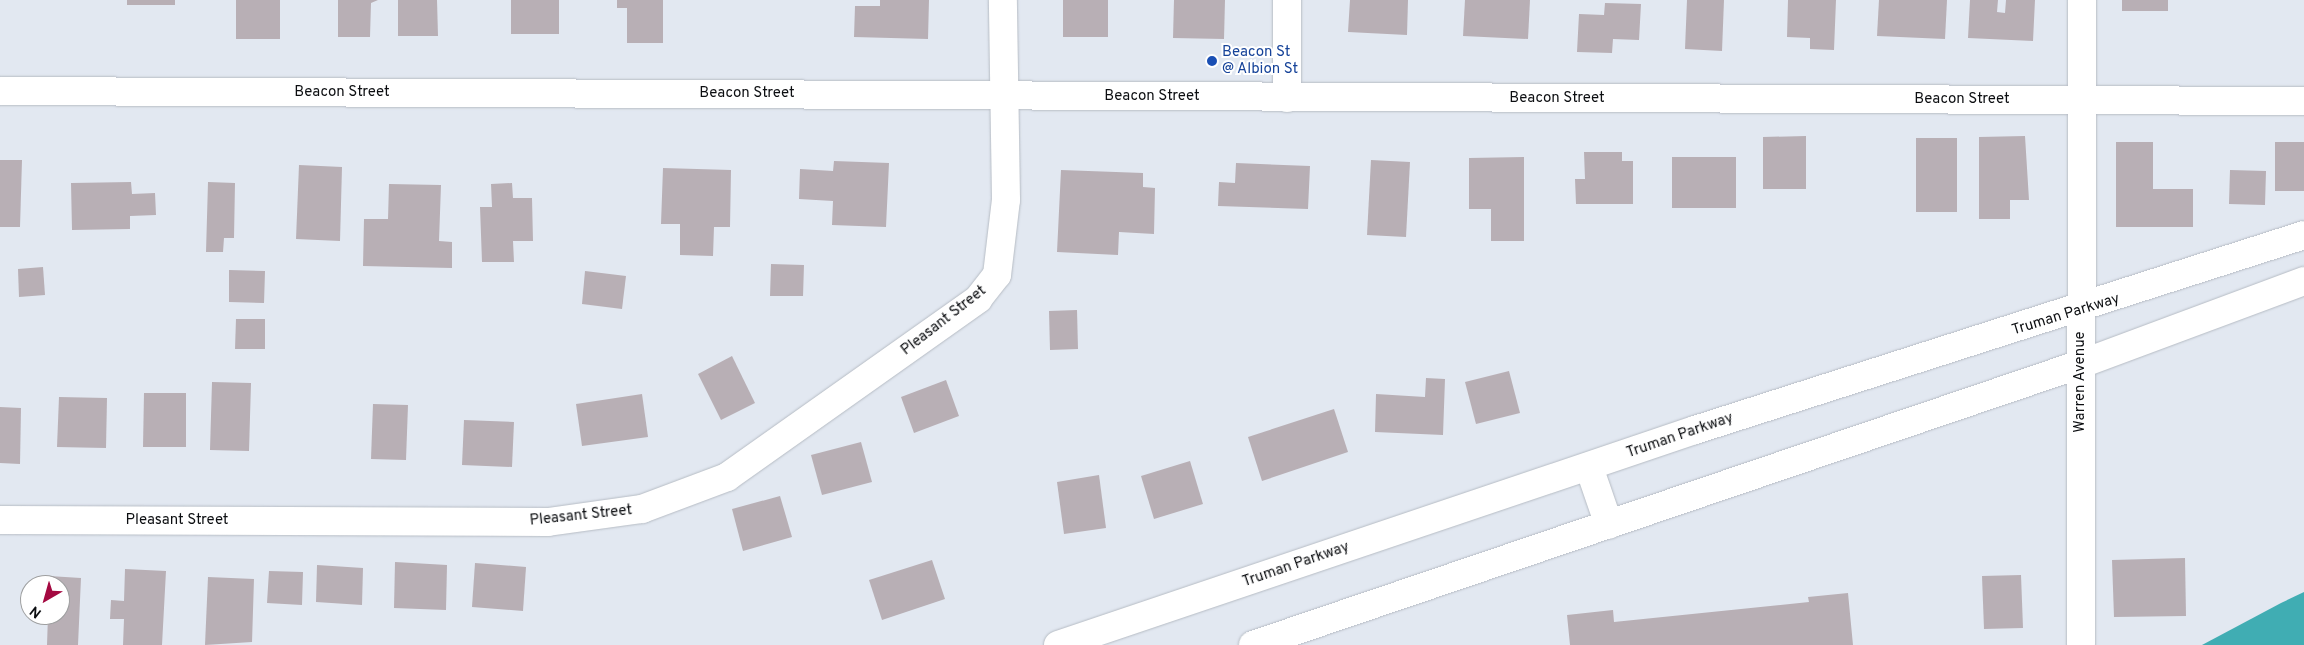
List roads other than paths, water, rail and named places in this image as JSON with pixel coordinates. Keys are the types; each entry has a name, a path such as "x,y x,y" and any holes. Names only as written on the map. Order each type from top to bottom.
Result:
{"street":[{"name":"Pleasant Street","path":"0,520 548,522 619,515 684,497 768,451 985,293 997,275 1004,229 1003,0"},
{"path":"1287,0 1287,98"},
{"name":"Warren Avenue","path":"2081,644 2082,0"},
{"name":"Beacon Street","path":"0,91 2304,101"},
{"name":"Truman Parkway","path":"1058,645 1589,467 2081,310 2304,235"},
{"path":"1253,645 2081,364 2304,282"},
{"path":"1589,467 1609,525"}],"water":[{"path":"2304,592 2304,645 2202,645 2281,603"}],"place":[{"name":"Beacon St @ Albion St","path":"1212,61"}]}
